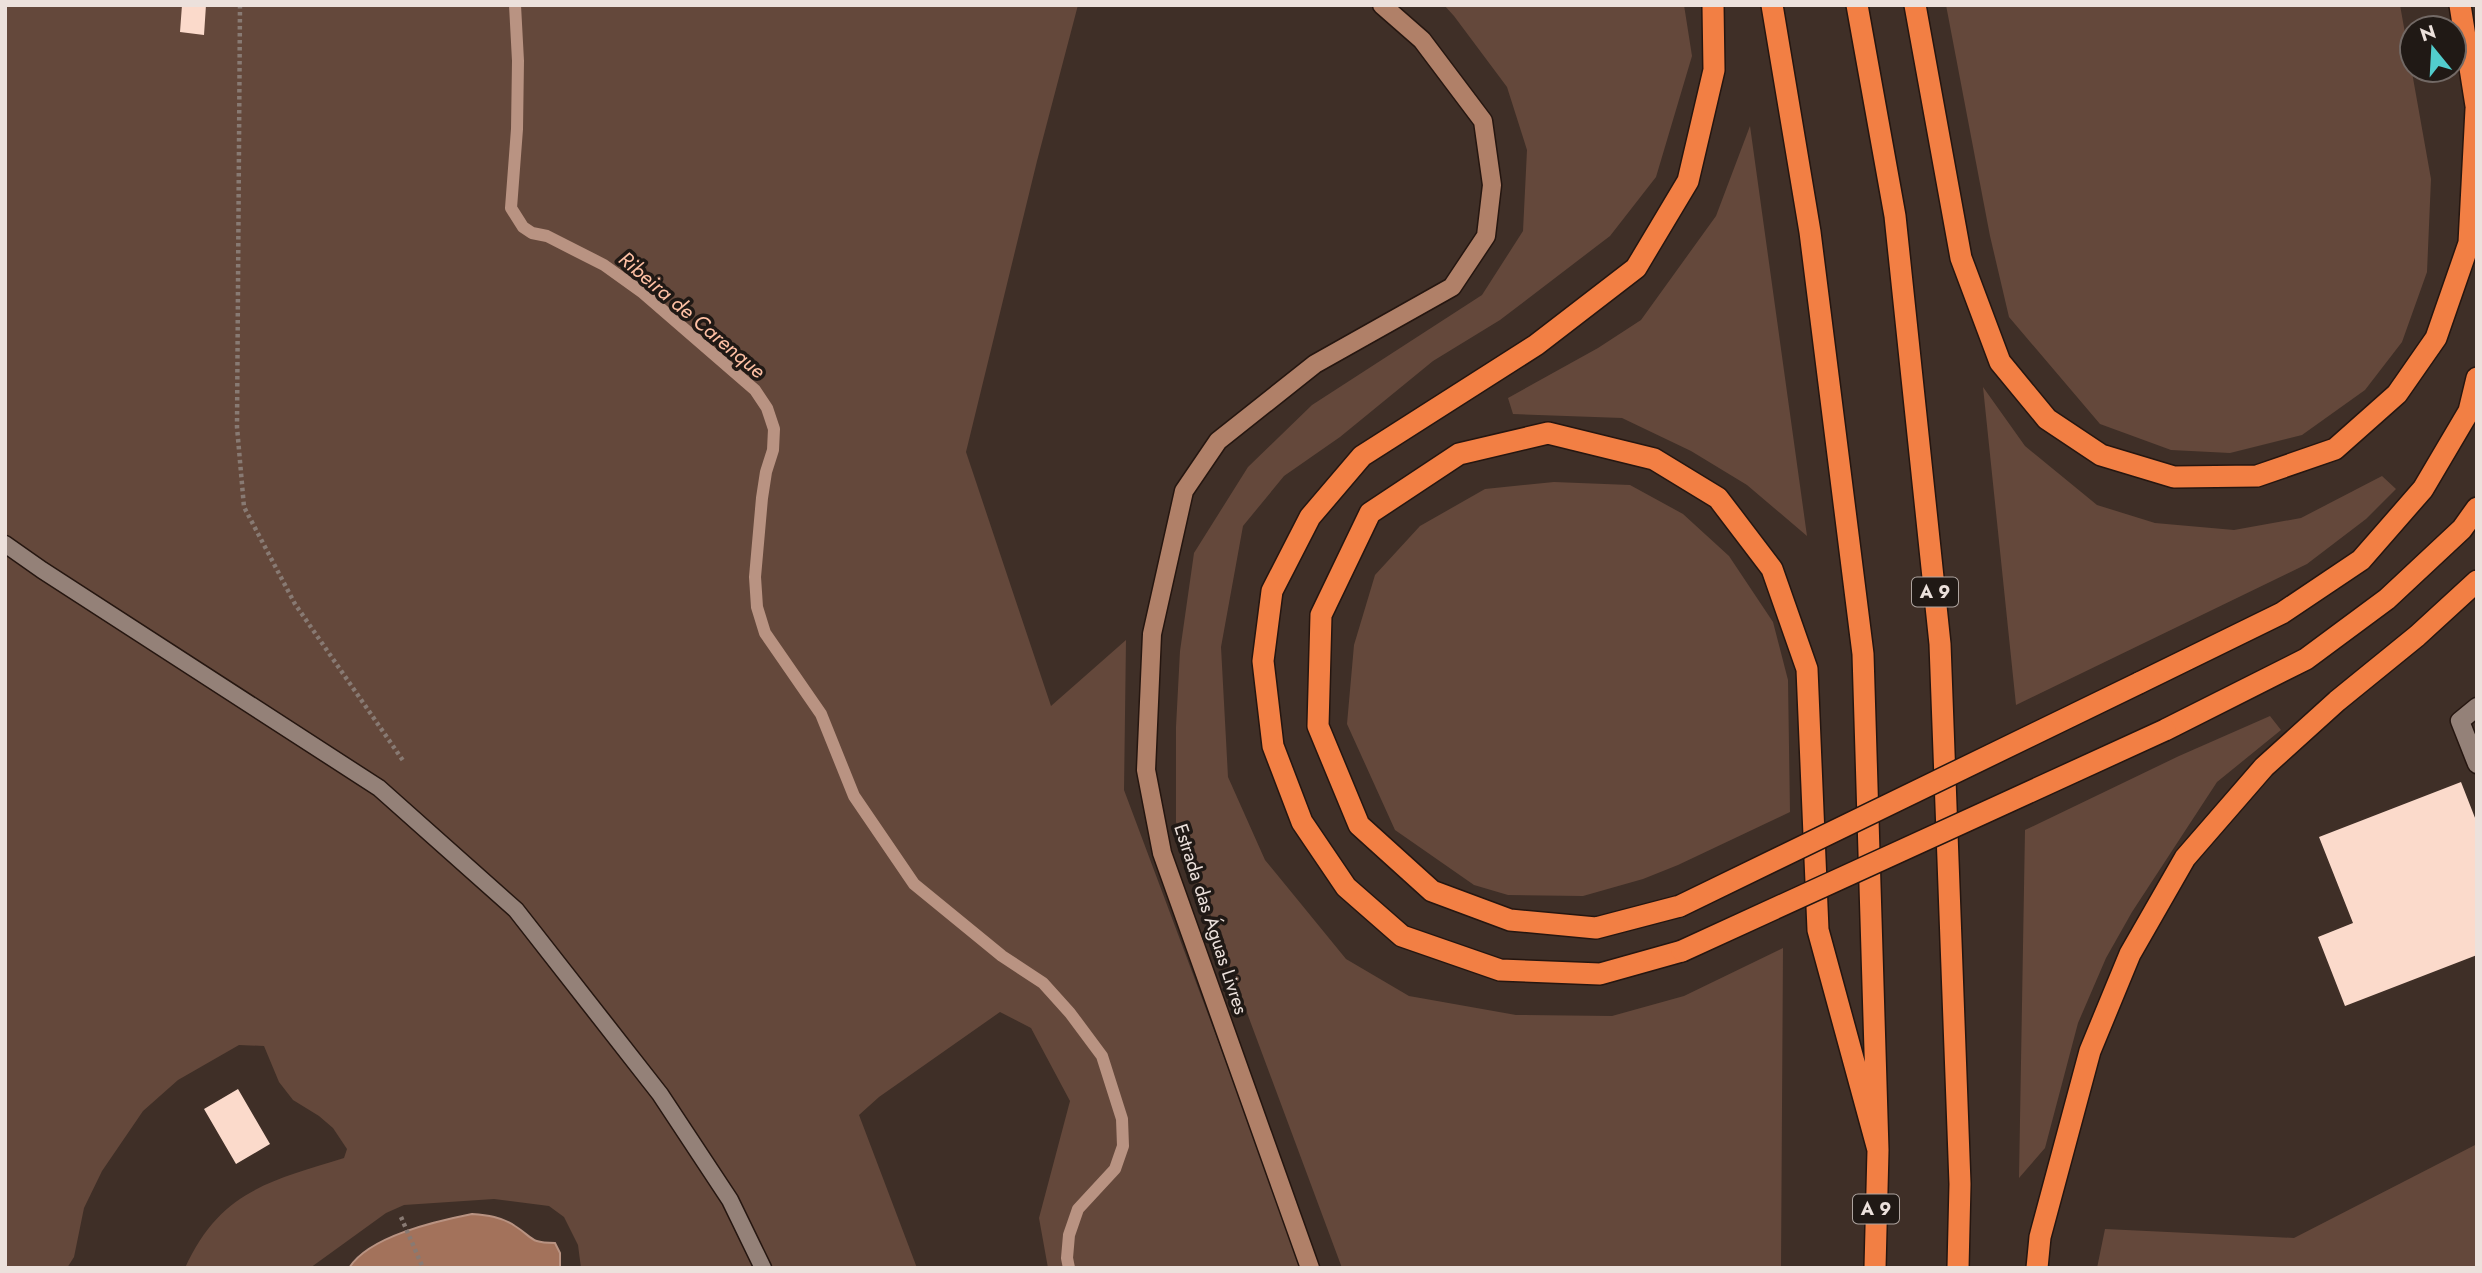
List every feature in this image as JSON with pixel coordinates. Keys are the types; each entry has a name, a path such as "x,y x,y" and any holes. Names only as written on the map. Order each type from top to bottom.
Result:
{"highway":[{"path":"1713,5 1714,70 1688,181 1636,268 1536,345 1362,456 1310,517 1272,591 1263,661 1273,746 1302,822 1346,887 1402,936 1500,970 1600,974 1682,951 2165,730 2306,659 2387,599 2462,529 2477,508"},
{"name":"A 9","path":"1772,5 1810,232 1863,654 1878,1150 1874,1268"},
{"name":"A 9","path":"1857,5 1895,216 1940,644 1960,1184 1958,1268"},
{"path":"1916,5 1961,258 2000,362 2047,419 2101,455 2174,477 2257,476 2335,449 2397,394 2436,338 2469,243 2477,110 2460,5"},
{"path":"1878,1150 1818,930 1807,669 1772,569 1718,498 1654,459 1548,433 1459,454 1370,513 1321,615 1318,726 1359,825 1432,891 1510,920 1595,929 1680,906 2139,683 2281,613 2361,560 2423,489 2469,411 2477,378"},
{"path":"2037,1268 2040,1237 2090,1051 2130,954 2185,858 2264,766 2337,701 2417,636 2477,581"}],"main road":[{"name":"Estrada das Águas Livres","path":"1310,1268 1162,853 1146,769 1152,634 1184,491 1217,441 1315,364 1452,286 1486,236 1492,185 1483,121 1422,40 1382,5"}],"street":[{"path":"2477,707 2460,721 2477,764"}],"lane":[{"path":"5,544 379,788 516,910 660,1094 730,1200 763,1268"}],"path":[{"path":"240,5 237,427 244,507 295,604 404,762"},
{"path":"401,1217 423,1268"}],"shaded area":[{"path":"5,5 1078,5 966,452 1051,706 1126,640 1124,790 1303,1268 1048,1268 1039,1218 1070,1101 1031,1028 1000,1012 879,1097 859,1115 917,1268 581,1268 578,1245 564,1217 549,1206 494,1199 404,1205 386,1213 310,1268 185,1268 199,1242 231,1205 270,1183 344,1158 347,1149 333,1128 293,1100 279,1082 264,1046 239,1045 178,1080 143,1111 102,1171 84,1208 74,1257 67,1268 5,1268"},
{"path":"1444,5 1684,5 1692,56 1656,177 1610,236 1500,320 1433,361 1340,437 1284,476 1243,526 1221,647 1228,777 1265,860 1346,959 1409,996 1516,1015 1612,1016 1684,996 1783,948 1781,1268 1342,1268 1176,822 1176,727 1180,651 1194,553 1248,467 1312,405 1482,295 1523,231 1527,150 1507,87"},
{"path":"1946,5 2400,5 2398,84 2414,84 2431,179 2427,272 2402,342 2365,390 2302,435 2230,453 2171,450 2100,424 2009,317 1990,236"},
{"path":"1750,126 1807,536 1747,485 1691,451 1622,418 1513,414 1508,398 1598,348 1641,320 1716,216"},
{"path":"1983,387 2025,446 2097,505 2155,523 2234,530 2301,518 2382,476 2396,489 2366,519 2307,564 2016,705"},
{"path":"1554,482 1630,485 1683,514 1729,556 1773,622 1788,680 1790,812 1643,879 1583,896 1508,895 1474,885 1395,830 1347,724 1354,645 1375,575 1420,526 1485,489"},
{"path":"2270,716 2281,730 2217,782 2132,912 2106,958 2078,1023 2045,1148 2019,1178 2025,830 2179,756"},
{"path":"2477,1144 2477,1268 2097,1268 2105,1229 2294,1238"},
{"path":"472,1214 500,1219 536,1241 555,1243 560,1253 560,1268 349,1268 372,1247 387,1239 423,1226"}],"building":[{"path":"182,5 206,5 204,35 180,32"},
{"path":"2461,782 2477,823 2477,955 2345,1006 2318,937 2353,923 2319,837"},
{"path":"238,1089 270,1144 236,1164 204,1109"}],"waterway":[{"name":"Ribeira de Carenque","path":"515,5 517,129 511,208 523,227 532,233 547,236 604,265 643,293 755,390 767,408 774,429 773,450 762,498 755,577 757,607 765,633 821,714 854,796 914,884 1002,956 1043,983 1070,1013 1102,1056 1122,1119 1123,1146 1115,1169 1078,1209 1069,1235 1069,1268"}]}
